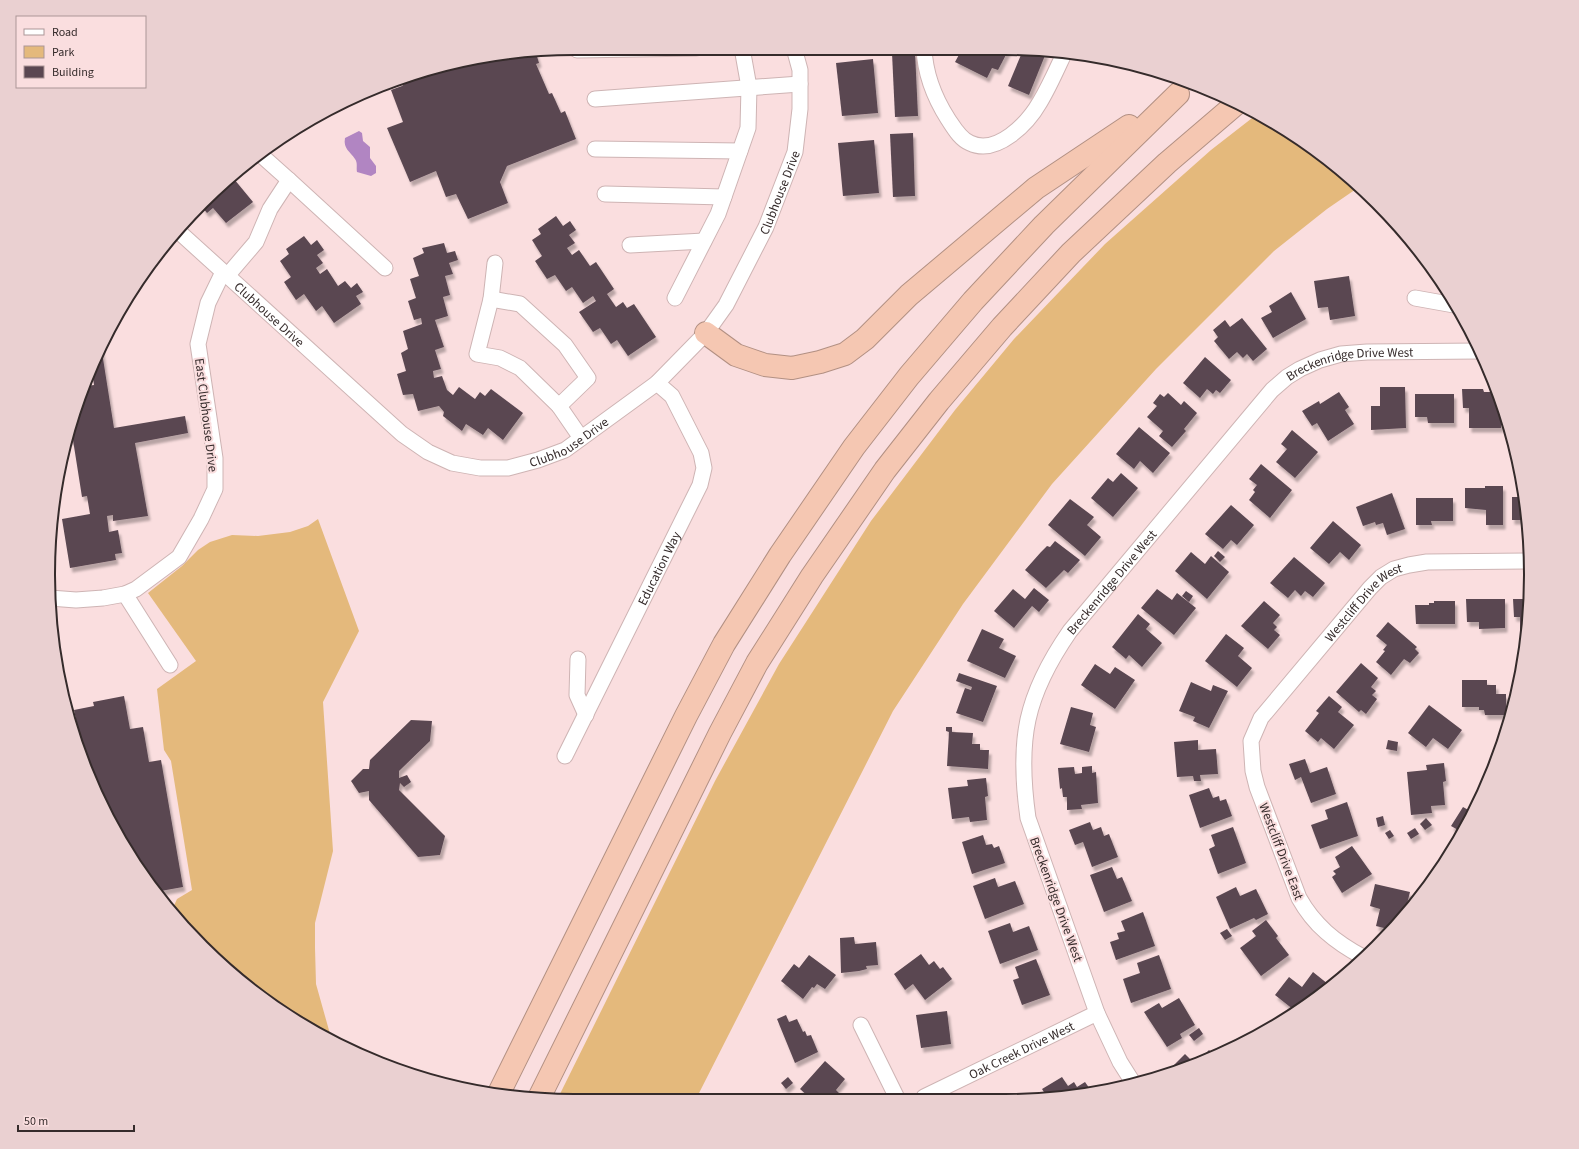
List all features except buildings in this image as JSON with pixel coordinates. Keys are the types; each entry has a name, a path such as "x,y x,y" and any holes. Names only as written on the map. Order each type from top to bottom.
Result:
{"highway":[{"path":"706,333 736,355 766,366 792,368 820,362 845,354 865,339 909,295 1036,188 1185,89"},
{"path":"501,1089 689,709 724,644 780,555 854,448 909,376 973,302 1049,220 1185,89"},
{"path":"541,1093 720,733 757,663 812,576 885,470 939,401 1002,327 1072,253 1167,163 1231,108"}],"street":[{"path":"675,298 718,214 748,128 749,87 743,55"},
{"name":"Clubhouse Drive","path":"182,234 402,434 428,452 452,463 480,468 508,468 538,460 565,450 657,383 706,333 726,305 766,226 795,152 800,109 800,70 796,55"},
{"path":"925,55 932,88 939,104 962,138 970,143 981,146 992,145 1010,135 1029,118 1040,102 1062,58"},
{"path":"595,99 800,84"},
{"path":"595,150 740,152"},
{"path":"264,158 385,268"},
{"name":"East Clubhouse Drive","path":"56,598 76,600 125,594 136,589 179,556 201,519 215,489 215,458 198,344 208,303 225,274 256,242 270,209 289,180"},
{"path":"606,194 724,197"},
{"path":"630,245 704,241"},
{"path":"495,263 491,299 477,354 500,358 520,368 559,406 581,438"},
{"path":"1415,298 1447,304"},
{"path":"491,299 520,304 565,345 588,378 559,406"},
{"name":"Breckenridge Drive West","path":"1130,1078 1120,1062 1097,1013 1027,811 1023,760 1025,728 1032,700 1047,668 1070,631 1272,390 1287,377 1320,360 1341,354 1367,352 1473,351"},
{"name":"Education Way","path":"565,756 700,485 704,468 701,452 672,396 657,383"},
{"name":"Westcliff Drive West","path":"1251,741 1261,718 1271,704 1381,577 1394,569 1427,562 1524,561"},
{"path":"125,594 170,665"},
{"path":"578,659 577,695 586,715"},
{"name":"Westcliff Drive East","path":"1251,741 1253,771 1257,787 1299,898 1307,912 1332,938 1359,954"},
{"name":"Oak Creek Drive West","path":"930,1094 1097,1013"},
{"path":"861,1025 895,1094"}],"green space":[{"path":"1252,118 1321,162 1354,190 1327,209 1274,251 1156,369 1052,484 963,604 893,711 699,1094 560,1094 715,781 779,664 871,521 955,410 1014,339 1105,244 1211,150"},
{"path":"318,519 359,631 323,702 333,851 315,923 315,948 316,984 329,1032 286,1006 258,987 207,942 174,905 177,899 192,890 171,761 164,750 157,689 196,661 148,593 182,566 198,550 210,542 232,535 258,536 290,532 308,526"}],"shaded area":[{"path":"359,131 362,133 363,141 370,147 370,158 376,166 376,173 371,176 357,172 356,161 345,145 345,138"}]}
